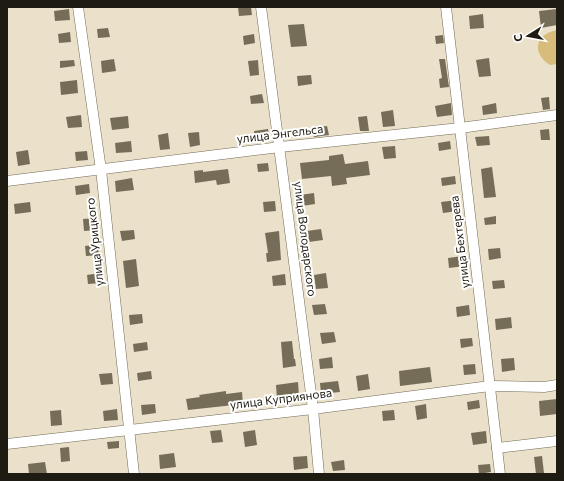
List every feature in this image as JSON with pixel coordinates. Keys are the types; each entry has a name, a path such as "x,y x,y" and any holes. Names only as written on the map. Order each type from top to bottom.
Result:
{"street":[{"name":"улица Урицкого","path":"78,7 101,170 134,474"},
{"name":"улица Володарского","path":"261,7 313,409 319,474"},
{"name":"улица Бехтерева","path":"446,7 500,474"},
{"name":"улица Энгельса","path":"7,181 280,147 460,128 557,115"},
{"name":"улица Куприянова","path":"7,444 313,409 490,386 544,387 557,385"},
{"path":"497,448 557,441"}],"shaded area":[{"path":"557,30 557,64 550,65 540,55 538,44 544,35"}],"building":[{"path":"238,7 251,7 252,15 239,16"},
{"path":"69,9 70,20 55,21 54,11"},
{"path":"557,9 557,25 541,28 539,11"},
{"path":"483,14 484,28 470,29 469,16"},
{"path":"304,24 307,46 291,47 288,25"},
{"path":"108,28 110,37 98,38 97,29"},
{"path":"70,32 71,42 59,43 58,34"},
{"path":"254,34 255,43 244,45 243,36"},
{"path":"443,35 444,43 436,44 435,36"},
{"path":"489,58 491,76 479,77 476,60"},
{"path":"114,59 116,71 102,73 101,61"},
{"path":"439,59 445,59 449,87 440,88 439,79 442,78"},
{"path":"74,60 75,66 60,68 60,61"},
{"path":"258,60 259,75 250,76 248,61"},
{"path":"311,75 312,84 298,86 297,76"},
{"path":"77,80 78,93 61,95 60,82"},
{"path":"262,94 264,103 251,104 250,96"},
{"path":"549,97 550,109 543,110 541,98"},
{"path":"451,103 452,115 437,117 435,106"},
{"path":"496,103 497,113 483,115 482,106"},
{"path":"393,110 395,126 383,127 381,112"},
{"path":"81,115 82,127 68,128 66,117"},
{"path":"128,116 129,128 112,130 110,118"},
{"path":"367,116 369,131 360,131 358,117"},
{"path":"327,126 329,135 314,137 312,128"},
{"path":"268,129 269,138 255,140 254,131"},
{"path":"549,129 550,140 541,140 540,130"},
{"path":"199,132 200,145 190,147 188,133"},
{"path":"168,133 170,149 160,150 158,135"},
{"path":"489,136 490,145 477,146 475,137"},
{"path":"131,141 132,152 116,153 115,143"},
{"path":"450,141 451,149 439,151 438,143"},
{"path":"395,146 396,158 384,159 382,147"},
{"path":"28,150 30,164 18,166 16,152"},
{"path":"87,151 88,160 76,161 75,152"},
{"path":"343,154 345,164 368,161 370,175 346,178 347,184 332,186 331,176 302,179 300,163 329,160 329,156"},
{"path":"268,163 269,171 258,172 257,164"},
{"path":"492,167 496,197 484,198 481,169"},
{"path":"228,169 230,183 217,185 216,180 195,183 194,171 203,170 203,172"},
{"path":"455,176 456,184 442,186 441,178"},
{"path":"132,178 134,190 116,192 115,181"},
{"path":"89,184 90,193 76,195 75,186"},
{"path":"314,193 315,204 302,206 300,195"},
{"path":"457,200 458,211 443,213 441,202"},
{"path":"275,201 276,211 264,212 263,202"},
{"path":"30,202 31,212 15,214 14,204"},
{"path":"496,216 496,224 485,225 484,218"},
{"path":"96,218 97,230 84,231 83,219"},
{"path":"321,229 323,240 309,242 307,231"},
{"path":"134,230 135,239 122,241 120,231"},
{"path":"279,231 281,260 267,262 266,253 268,253 265,233"},
{"path":"98,244 99,255 86,256 85,246"},
{"path":"500,248 501,258 489,260 488,249"},
{"path":"463,256 464,266 449,268 448,258"},
{"path":"136,259 139,286 126,288 123,261"},
{"path":"100,273 101,283 88,284 87,275"},
{"path":"326,273 328,288 316,289 314,275"},
{"path":"285,274 286,285 273,286 272,276"},
{"path":"504,280 505,288 493,289 492,281"},
{"path":"325,304 327,314 314,315 312,305"},
{"path":"469,305 470,315 457,317 456,307"},
{"path":"142,314 143,323 130,325 129,315"},
{"path":"511,317 512,328 496,330 495,319"},
{"path":"334,332 336,342 322,344 320,333"},
{"path":"472,338 473,346 461,348 460,339"},
{"path":"292,341 296,366 283,368 281,342"},
{"path":"147,342 148,350 134,352 133,344"},
{"path":"332,357 333,368 320,369 319,359"},
{"path":"514,358 515,370 502,372 501,359"},
{"path":"475,364 476,374 464,375 463,365"},
{"path":"430,367 432,382 400,386 399,371"},
{"path":"151,371 152,379 138,381 137,373"},
{"path":"112,373 113,384 101,385 99,374"},
{"path":"368,374 370,389 358,391 356,376"},
{"path":"338,381 340,392 321,394 320,383"},
{"path":"298,382 299,396 277,399 276,385"},
{"path":"226,391 226,394 242,392 243,404 188,410 186,399 200,397 199,395"},
{"path":"557,399 557,414 540,416 539,401"},
{"path":"479,400 480,408 468,410 467,402"},
{"path":"155,404 156,413 142,415 141,405"},
{"path":"426,404 427,418 417,420 415,406"},
{"path":"117,409 118,420 104,421 103,411"},
{"path":"61,410 62,425 51,426 50,411"},
{"path":"394,410 395,420 383,421 382,411"},
{"path":"221,430 223,442 212,443 210,431"},
{"path":"255,430 257,445 245,447 243,432"},
{"path":"486,431 487,443 473,445 471,433"},
{"path":"119,441 119,448 108,449 107,442"},
{"path":"69,447 70,461 61,462 60,448"},
{"path":"174,453 176,467 160,469 159,455"},
{"path":"307,456 308,468 294,470 293,457"},
{"path":"542,456 544,473 536,474 534,457"},
{"path":"344,460 345,470 333,471 331,462"},
{"path":"45,462 47,474 29,474 28,464"},
{"path":"490,464 491,472 479,474 478,465"}]}
